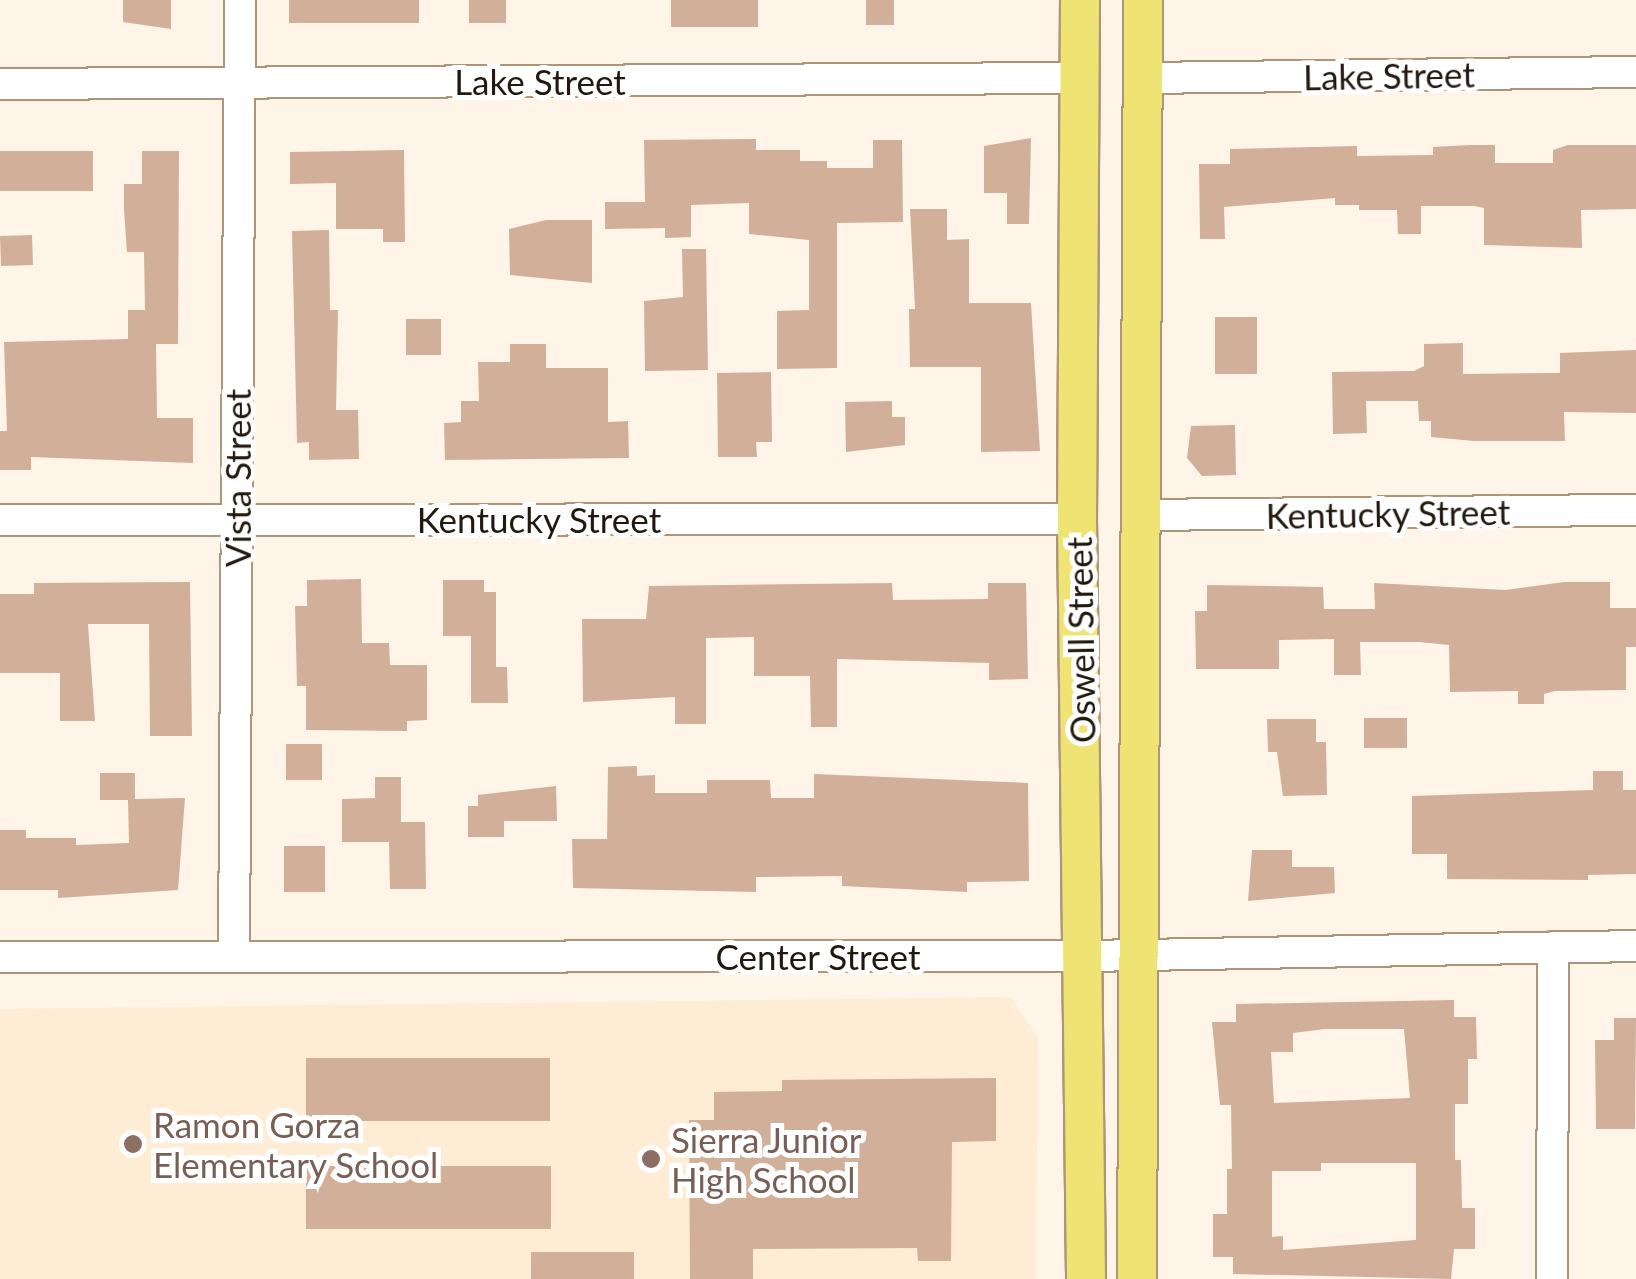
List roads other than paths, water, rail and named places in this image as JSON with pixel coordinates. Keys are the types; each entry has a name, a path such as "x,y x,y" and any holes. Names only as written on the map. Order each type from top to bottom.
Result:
{"main road":[{"name":"Oswell Street","path":"1080,0 1078,519 1087,956 1086,1279"},
{"name":"Oswell Street","path":"1138,1279 1143,0"}],"street":[{"name":"Vista Street","path":"234,956 240,0"},
{"name":"Lake Street","path":"1142,78 1636,72"},
{"name":"Lake Street","path":"0,84 1080,78"},
{"name":"Kentucky Street","path":"1141,516 1636,510"},
{"name":"Kentucky Street","path":"0,520 1078,519"},
{"name":"Center Street","path":"0,957 1087,956 1139,952 1636,946"},
{"path":"1552,1279 1553,947"}],"place":[{"name":"Ramon Gorza Elementary School","path":"133,1144"},
{"name":"Sierra Junior High School","path":"651,1159"}]}
